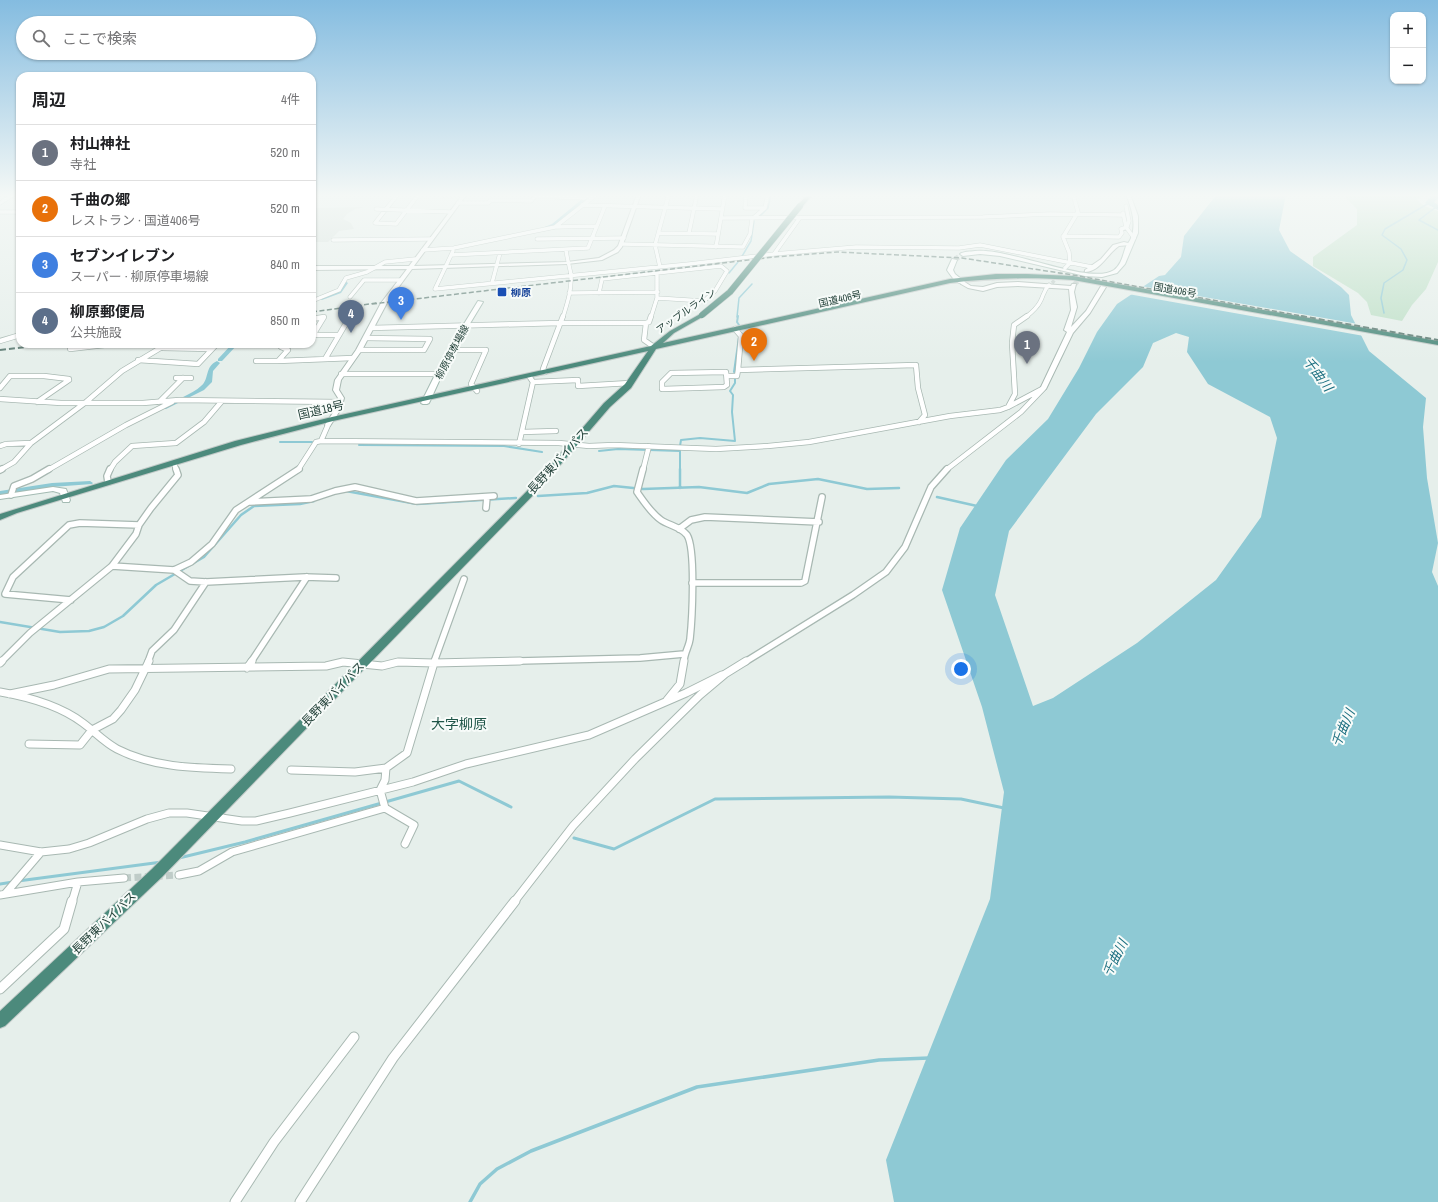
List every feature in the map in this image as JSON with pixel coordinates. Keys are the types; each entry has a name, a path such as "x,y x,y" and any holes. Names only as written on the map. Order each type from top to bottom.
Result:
{"highway":[{"name":"アップルライン","path":"650,347 702,314 730,292 764,250"},
{"name":"国道406号","path":"650,347 737,331 961,281 1028,278 1069,281 1108,287 1438,343"},
{"name":"国道406号","path":"1108,287 1438,347"},
{"path":"674,331 679,337 693,338"},
{"name":"国道406号","path":"650,347 737,331"},
{"name":"国道18号","path":"531,379 545,372 650,347"},
{"name":"国道18号","path":"0,517 7,517 108,482 238,442 475,389 531,379 650,347"},
{"name":"長野東バイパス","path":"0,1021 157,873 539,484 607,405 630,383 650,347"},
{"name":"国道18号","path":"66,497 330,422"}],"main road":[{"path":"962,254 972,252 990,252 1010,255 1075,272 1111,274 1120,267 1127,250"},
{"path":"954,260 950,270 961,281"},
{"name":"柳原停車場線","path":"426,400 451,350 480,302"},
{"path":"0,497 12,492 53,489 63,491 66,497"}],"street":[{"path":"321,441 330,422 337,413 341,402 341,398 336,390 338,380 359,350 384,303 423,250"},
{"path":"453,250 435,289 571,275 592,275 730,258 739,259 774,254 823,250"},
{"path":"451,255 563,250"},
{"path":"545,372 543,369 569,293 571,275 567,263 566,250"},
{"path":"316,268 410,268 567,263 605,257 617,250"},
{"path":"656,250 660,267"},
{"path":"730,258 732,250"},
{"path":"774,254 777,250"},
{"path":"1002,250 1092,267"},
{"path":"1066,268 1070,263 1068,250"},
{"path":"1087,271 1105,258 1110,250"},
{"path":"492,283 500,253"},
{"path":"316,299 339,290 346,278 367,272 372,268 392,260 415,259"},
{"path":"599,293 602,279 721,266 727,271 714,291 704,301 657,298"},
{"path":"650,347 643,338 646,323 649,322 657,298 657,273"},
{"path":"350,297 364,280 401,280"},
{"path":"961,281 970,287 983,289 1008,284 1050,284 1073,287 1074,304 1070,324 1067,330 1070,332"},
{"path":"1008,407 1010,400 1015,394 1012,343 1014,325 1038,306 1043,299 1043,291 1050,284"},
{"path":"300,1202 393,1058 572,826 635,759 700,695 725,674 853,595 886,572 905,547 931,487 938,477 952,464 1021,412 1043,389 1070,332 1108,287"},
{"path":"569,293 658,292"},
{"path":"316,318 324,317 316,329"},
{"path":"371,328 560,322 646,323"},
{"path":"325,359 345,325"},
{"path":"727,376 737,376 741,336 737,331"},
{"path":"316,335 339,334"},
{"path":"0,341 16,336"},
{"path":"359,350 424,350 430,339 366,338"},
{"path":"70,349 79,348"},
{"path":"0,470 17,459 31,443 86,402 122,370 161,348"},
{"path":"188,348 212,350"},
{"path":"278,361 288,350 283,348"},
{"path":"138,360 198,364 212,350"},
{"path":"451,350 486,350 471,384 475,389"},
{"path":"256,361 353,358"},
{"path":"738,370 916,364 918,388 925,415 919,422"},
{"path":"726,372 727,376 727,385 724,387 662,389 662,382 670,373 726,372"},
{"path":"342,374 439,374"},
{"path":"0,388 10,376 44,376 69,380 37,402"},
{"path":"176,378 191,378"},
{"path":"159,402 183,378"},
{"path":"519,444 531,379 578,380 578,386 630,383"},
{"path":"112,566 174,570 191,562 203,553 216,539 236,510 296,472 304,463 316,442 321,441 574,444 716,449 768,446 809,442 919,422 1000,410 1018,404 1036,390 1043,389"},
{"path":"0,399 61,403 86,402 143,404 179,400 341,402"},
{"path":"12,492 14,486 32,478 120,429 179,400"},
{"path":"108,482 107,476 115,462 132,446 176,443 204,422 222,401"},
{"path":"522,432 556,431"},
{"path":"0,439 6,444"},
{"path":"0,446 6,444 31,443"},
{"path":"650,446 642,478 638,487 654,515 686,534 689,540 692,583 691,629 689,644 684,654 684,667 680,684 666,701"},
{"path":"0,663 30,633 112,566 136,534 150,508 178,475 175,466"},
{"path":"245,504 259,501 311,499 335,491 355,487 416,501 486,502 494,496"},
{"path":"692,583 801,583 805,581 808,560 819,522 822,497"},
{"path":"679,529 692,520 705,517 819,522"},
{"path":"71,600 5,594 13,577 69,525 80,523 139,526"},
{"path":"174,570 181,576 190,580 206,582 306,577 336,578"},
{"path":"246,668 306,577"},
{"path":"291,770 355,772 386,768 407,753 434,663 464,580"},
{"path":"29,744 80,745 92,730 113,718 121,710 146,669 152,651 174,630 206,582"},
{"path":"10,694 54,685 109,669 326,666 343,662 382,666 398,662 434,663 640,658 684,654"},
{"path":"0,845 42,852 69,849 89,843 147,819 169,813 187,813 242,821 256,821 381,793 459,766 589,734 666,701 717,676 725,674"},
{"path":"0,692 53,705 69,714 116,747 146,761 171,766 231,769"},
{"path":"386,768 385,780 381,793 385,808 414,826 405,844"},
{"path":"179,875 199,871 232,852 385,808"},
{"path":"4,893 42,852"},
{"path":"4,893 78,882 124,878"},
{"path":"0,989 64,929 78,882"},
{"path":"235,1202 274,1142 354,1037"}],"green space":[{"path":"1322,250 1438,250 1438,262 1426,289 1412,305 1402,321 1371,315 1367,302 1358,293 1313,266 1313,257"}],"water":[{"name":"千曲川","path":"1182,250 1290,250 1341,287 1349,295 1351,315 1369,351 1426,398 1423,427 1427,478 1438,543 1432,572 1438,586 1438,1202 894,1202 886,1160 990,899 1004,792 982,707 942,590 960,528 1006,460 1048,419 1079,368 1097,332 1117,304 1159,276 1165,275 1181,257","holes":["1176,333 1189,337 1187,352 1208,384 1270,417 1277,438 1261,517 1216,580 1137,643 1053,698 1033,706 995,595 1009,531 1096,414 1143,367 1153,343"]}],"pier":[{"path":"1141,286 1358,324 1364,336 1128,294"}],"waterway":[{"path":"741,258 746,250"},
{"path":"1384,313 1381,298 1384,283 1403,270 1407,260 1402,250"},
{"path":"729,273 738,262"},
{"path":"322,298 339,292 345,283"},
{"path":"737,317 739,298 752,284"},
{"path":"738,316 737,322 739,325"},
{"path":"734,372 739,337"},
{"path":"220,360 231,348"},
{"path":"164,408 202,389 209,382 210,371 217,363"},
{"path":"680,446 681,440 700,438 735,441 732,412 733,395 730,391 735,383 735,377"},
{"path":"280,442 312,442"},
{"path":"359,445 504,446 542,452"},
{"path":"599,451 618,449 680,451 680,488"},
{"path":"680,488 699,487 747,493 769,484 818,479 867,489 899,488"},
{"path":"0,493 52,485 90,483"},
{"path":"538,496 587,493 614,486 643,489 680,488"},
{"path":"346,491 417,504 516,498"},
{"path":"937,497 977,506"},
{"path":"0,622 60,632 89,631 104,627 123,616 156,585 204,557 241,515 254,506 300,504 314,501"},
{"path":"179,858 245,842 459,781 511,807"},
{"path":"574,838 614,849 715,799 889,797 961,799 1004,808"},
{"path":"18,881 162,862"},
{"path":"0,884 13,882"},
{"path":"470,1202 480,1184 497,1169 531,1151 697,1087 879,1060 929,1058"}],"tunnel":[{"path":"954,260 963,254"},
{"path":"1052,283 1065,268"},
{"path":"1074,285 1087,271"},
{"path":"124,878 179,875"}],"railway":[{"path":"372,304 774,257 837,252 962,258 1073,275 1307,317"},
{"path":"316,311 377,303"},
{"path":"1301,316 1438,340"},
{"path":"0,350 18,348"}],"place":[{"name":"柳原","path":"502,292"},
{"name":"セブンイレブン","path":"401,320"},
{"name":"柳原郵便局","path":"351,333"},
{"name":"千曲の郷","path":"754,361"},
{"name":"村山神社","path":"1027,364"}],"district":[{"name":"大字柳原","path":"459,724"}]}
